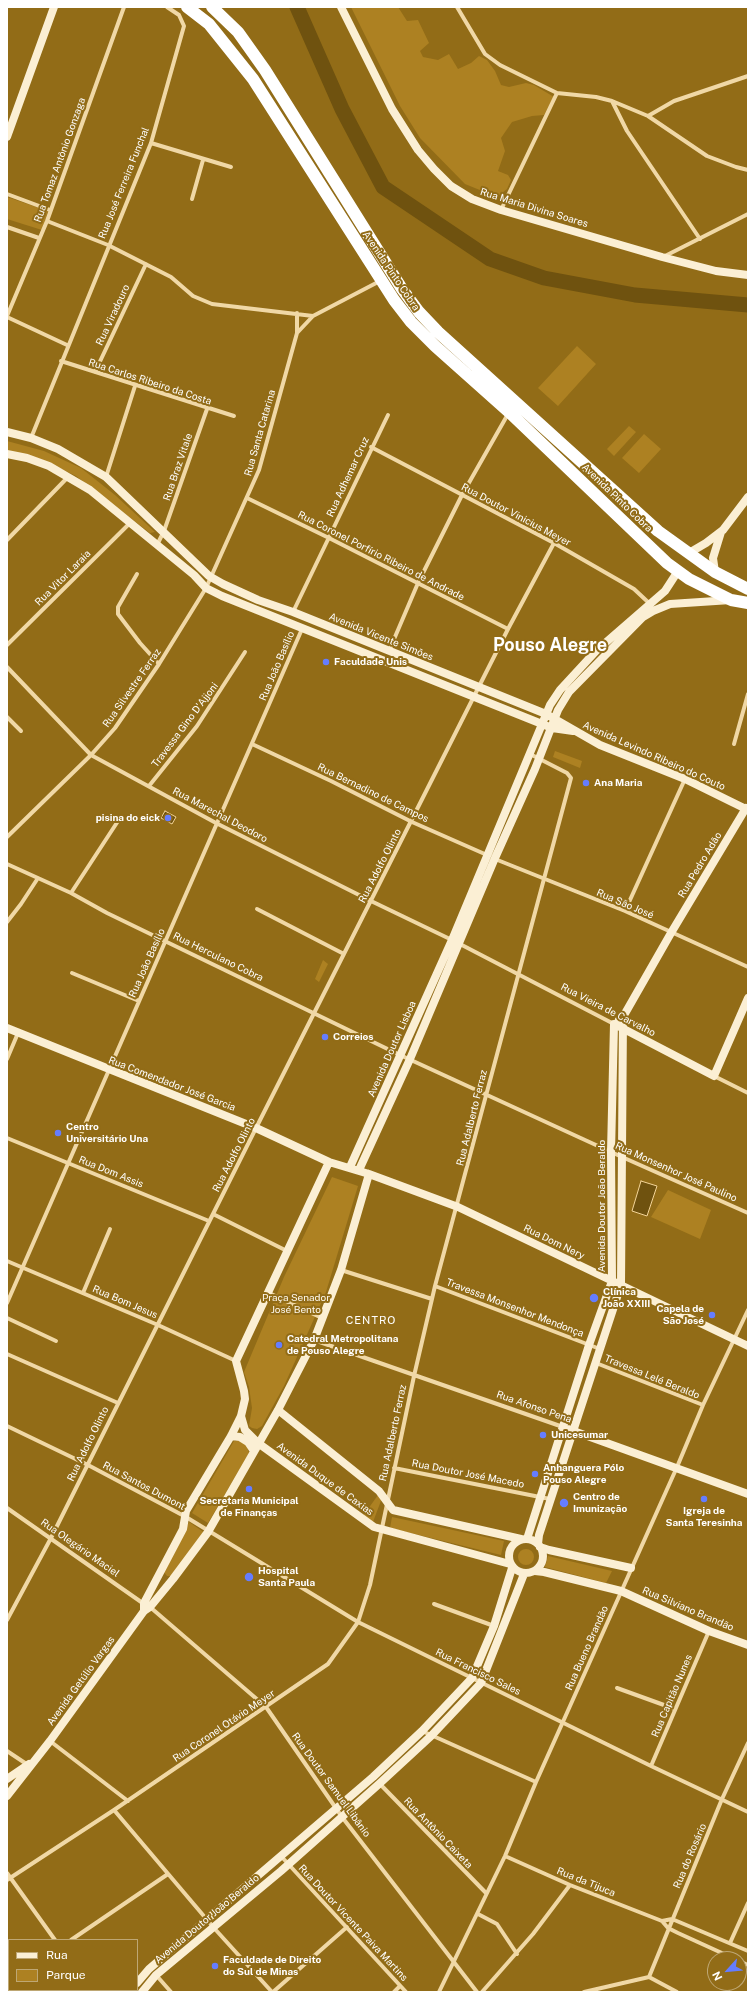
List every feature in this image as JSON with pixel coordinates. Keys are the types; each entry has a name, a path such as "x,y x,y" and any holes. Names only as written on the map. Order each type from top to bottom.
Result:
{"highway":[{"name":"Avenida Pinto Cobra","path":"188,7 209,24 253,79 382,280 407,316 430,341 509,412 683,575 730,600 748,603"},
{"name":"Avenida Pinto Cobra","path":"212,7 238,32 265,70 402,289 419,312 438,332 658,531 715,572 748,588"},
{"path":"566,466 572,461 582,462"}],"street":[{"path":"7,137 54,7"},
{"name":"Rua Tomaz Antônio Gonzaga","path":"7,317 47,221 124,7"},
{"name":"Rua José Ferreira Funchal","path":"31,438 67,345 151,143 184,26 179,15 168,7"},
{"name":"Rua Maria Divina Soares","path":"341,7 392,109 418,150 451,186 472,199 501,210 662,257 716,271 748,275"},
{"path":"456,7 477,42 491,59 557,93 596,97 612,101 648,116 707,156 748,170"},
{"path":"648,116 674,101 748,76"},
{"path":"501,210 557,93"},
{"path":"612,101 627,131 700,239"},
{"path":"151,143 230,167"},
{"path":"192,199 203,160"},
{"path":"7,194 50,210"},
{"path":"662,257 748,214"},
{"path":"47,221 108,245 146,264 171,277 199,300 212,304 313,316"},
{"path":"7,227 39,238"},
{"name":"Rua Viradouro","path":"95,372 146,264"},
{"name":"Rua Santa Catarina","path":"297,333 313,316 382,280"},
{"name":"Rua Santa Catarina","path":"210,576 259,470 297,333 297,313"},
{"path":"7,317 67,345"},
{"name":"Rua Carlos Ribeiro da Costa","path":"61,361 207,409 234,416"},
{"path":"106,477 136,386"},
{"name":"Rua Braz Vitale","path":"164,531 207,409"},
{"path":"389,651 418,583 462,495 509,412"},
{"name":"Rua Adhemar Cruz","path":"293,612 371,447 388,415"},
{"name":"Avenida Vicente Simões","path":"7,432 31,438 58,449 106,477 210,576 258,600 293,612 480,689 546,714"},
{"name":"Rua Doutor Vinicius Meyer","path":"371,447 554,543 634,589 651,607"},
{"name":"Avenida Vicente Simões","path":"7,454 27,458 69,476 90,490 130,522 206,588 302,629 542,724"},
{"path":"7,540 69,476"},
{"path":"689,553 706,543 722,530 748,497"},
{"name":"Rua Coronel Porfírio Ribeiro de Andrade","path":"247,498 508,629"},
{"name":"Rua Vitor Laraia","path":"7,645 130,522"},
{"path":"715,572 713,558 722,530"},
{"path":"157,545 164,531"},
{"name":"Rua Adolfo Olinto","path":"7,1620 51,1538 314,1013 480,689 508,629 554,543"},
{"path":"136,574 118,607 118,614 140,643 159,664"},
{"path":"651,607 683,575"},
{"path":"206,588 210,576"},
{"name":"Rua Silvestre Ferraz","path":"7,837 91,756 115,728 159,664 206,588"},
{"path":"651,607 670,604 730,600"},
{"name":"Avenida Doutor Lisboa","path":"359,1170 410,1059 455,942 491,857 546,714 560,690 596,651 651,607"},
{"name":"Avenida Doutor Lisboa","path":"491,857 539,759 555,719 569,692 651,607"},
{"name":"Rua João Basílio","path":"7,1303 302,629"},
{"name":"Travessa Gino D'Ajjoni","path":"149,786 197,726 245,652"},
{"name":"Rua Marechal Deodoro","path":"7,667 91,756 216,823 371,902 455,942"},
{"path":"734,744 748,694"},
{"name":"Avenida Levindo Ribeiro do Couto","path":"546,714 565,724 573,731 600,745 685,778 747,809"},
{"path":"7,717 21,731"},
{"name":"Avenida Levindo Ribeiro do Couto","path":"542,724 552,728 573,731"},
{"name":"Rua Bernadino de Campos","path":"252,744 331,780 412,822 491,857"},
{"path":"530,754 539,759"},
{"name":"Rua Adalberto Ferraz","path":"387,1501 435,1286 458,1207 517,975 571,778 567,773 539,759"},
{"path":"625,911 685,778"},
{"name":"Rua Pedro Adão","path":"623,1017 671,932 747,809"},
{"path":"71,893 118,821"},
{"name":"Rua São José","path":"491,857 625,911 748,968"},
{"name":"Rua Herculano Cobra","path":"7,864 71,893 165,941 400,1055"},
{"path":"7,922 38,878"},
{"path":"257,909 344,954"},
{"name":"Avenida Doutor Lisboa","path":"350,1167 400,1055 455,942"},
{"name":"Rua Vieira de Carvalho","path":"455,942 748,1093"},
{"path":"72,972 139,1001"},
{"path":"714,1076 748,998"},
{"path":"614,1024 623,1017"},
{"name":"Avenida Doutor João Beraldo","path":"539,1545 538,1534 621,1285 623,1017"},
{"name":"Avenida Doutor João Beraldo","path":"524,1539 540,1496 589,1345 612,1281 611,1152 614,1024"},
{"name":"Rua Comendador José Garcia","path":"7,1028 256,1128 329,1162"},
{"path":"7,1059 18,1033"},
{"name":"Rua Monsenhor José Paulino","path":"400,1055 486,1093 622,1158 748,1213"},
{"path":"612,1087 622,1087"},
{"name":"Rua Dom Assis","path":"7,1138 209,1221"},
{"path":"241,1416 245,1399 236,1360 269,1293 329,1162 370,1174 341,1270 314,1340 278,1410 258,1443"},
{"name":"Rua Dom Nery","path":"370,1174 458,1207 748,1346"},
{"path":"213,1214 287,1251"},
{"path":"83,1293 110,1229"},
{"name":"Rua Bom Jesus","path":"7,1261 236,1360"},
{"path":"341,1270 432,1300"},
{"name":"Travessa Monsenhor Mendonça","path":"435,1286 600,1349"},
{"path":"269,1293 322,1318"},
{"name":"Rua Bueno Brandão","path":"439,1992 505,1856 536,1782 703,1406 748,1310"},
{"path":"7,1318 56,1340"},
{"name":"Rua Afonso Pena","path":"314,1340 573,1430 748,1494"},
{"path":"7,1354 118,1403"},
{"name":"Travessa Lelé Beraldo","path":"595,1363 703,1406"},
{"name":"Avenida Duque de Caxias","path":"278,1410 379,1491 393,1510 524,1539"},
{"name":"Avenida Duque de Caxias","path":"241,1416 245,1430 258,1443 368,1523 382,1530 511,1566"},
{"name":"Avenida Getúlio Vargas","path":"146,1607 160,1571 183,1529 186,1511 231,1436 241,1416"},
{"name":"Rua Santos Dumont","path":"7,1426 88,1465 186,1517 208,1532"},
{"path":"231,1436 240,1437 248,1442 254,1451"},
{"name":"Avenida Getúlio Vargas","path":"30,1764 50,1741 146,1607 173,1579 208,1532 258,1443"},
{"name":"Rua Doutor José Macedo","path":"394,1468 540,1496"},
{"path":"540,1496 550,1498"},
{"name":"Avenida Duque de Caxias","path":"382,1530 387,1501"},
{"name":"Rua Olegário Maciel","path":"7,1508 146,1607"},
{"name":"Rua Coronel Otávio Meyer","path":"9,1879 128,1801 328,1664 358,1622 370,1585 382,1530"},
{"name":"Rua Francisco Sales","path":"208,1532 289,1578 358,1622 748,1812"},
{"path":"621,1591 544,1572 535,1571 524,1574 511,1566 508,1557 510,1549 514,1543 524,1539 549,1550 632,1568"},
{"path":"535,1571 543,1560 539,1545"},
{"name":"Avenida Doutor João Beraldo","path":"138,1982 149,1970 280,1855 373,1777 422,1731 472,1678 494,1626 511,1566"},
{"path":"160,1571 166,1578 173,1579"},
{"name":"Avenida Doutor João Beraldo","path":"142,1992 156,1975 214,1928 379,1784 431,1736 481,1683 524,1574"},
{"name":"Rua Silviano Brandão","path":"621,1591 709,1631 748,1644"},
{"path":"434,1604 494,1626"},
{"name":"Rua Doutor Samuel Libânio","path":"146,1607 266,1707 342,1817 455,1961 477,1992"},
{"name":"Rua Capitão Nunes","path":"651,1766 709,1631"},
{"path":"616,1688 675,1709"},
{"path":"422,1731 536,1782"},
{"path":"50,1741 128,1801"},
{"name":"Rua do Rosário","path":"649,1977 722,1799 748,1743"},
{"path":"7,1751 30,1764"},
{"path":"7,1779 30,1764"},
{"path":"7,1796 30,1764"},
{"path":"373,1777 379,1784"},
{"name":"Rua Antônio Caixeta","path":"379,1784 486,1893"},
{"path":"114,1810 207,1920 272,1992 347,1927"},
{"path":"280,1855 288,1864"},
{"name":"Rua da Tijuca","path":"505,1856 570,1885 662,1921 672,1920 748,1951"},
{"name":"Rua Doutor Vicente Paiva Martins","path":"288,1864 406,1992"},
{"path":"7,1873 9,1879 54,1939"},
{"path":"72,1939 168,1874"},
{"path":"482,1992 558,1903 570,1885"},
{"path":"730,1943 748,1904"},
{"path":"478,1914 497,1924 516,1954"},
{"name":"Rua da Tijuca","path":"662,1921 668,1928 718,1951"},
{"path":"156,1975 171,1992"},
{"path":"584,1992 649,1977 677,1992"},
{"path":"394,1992 400,1986"}],"green space":[{"path":"351,7 398,7 407,21 418,20 429,43 420,51 423,57 438,60 449,54 458,69 471,63 479,56 487,60 495,71 501,85 509,87 526,83 534,85 554,97 544,115 532,116 512,122 501,138 505,151 498,171 508,175 511,180 507,189 497,197 465,184 420,138 400,106"},
{"path":"7,197 48,211 42,230 7,219"},
{"path":"577,346 596,364 558,406 538,388"},
{"path":"629,426 636,432 614,456 607,449"},
{"path":"644,434 661,449 639,473 622,458"},
{"path":"7,441 44,451 81,468 115,495 155,532 150,533 76,476 41,459 7,450"},
{"path":"555,751 582,761 580,768 553,757"},
{"path":"323,960 328,964 319,982 315,979"},
{"name":"Praça Senador José Bento","path":"332,1177 358,1186 326,1292 284,1386 262,1426 257,1429 252,1428 249,1426 252,1408 249,1387 244,1372 284,1277"},
{"path":"668,1190 711,1210 700,1239 651,1217"},
{"path":"241,1440 247,1446 249,1453 208,1523 192,1513 234,1441"},
{"path":"378,1495 382,1498 373,1522 363,1516"},
{"path":"392,1517 504,1541 501,1555 390,1528"},
{"path":"189,1522 205,1533 172,1576 167,1576 163,1571"},
{"path":"526,1549 532,1551 534,1557 532,1563 526,1565 520,1563 518,1557 520,1551"},
{"path":"548,1556 612,1571 606,1583 545,1567"}],"shaded area":[{"name":"pisina do eick","path":"165,811 176,817 172,824 161,818"},
{"path":"641,1181 657,1186 647,1216 632,1211"}],"waterway":[{"path":"297,7 342,109 383,187 490,259 544,278 635,295 748,305"}],"place":[{"name":"Faculdade Unis","path":"326,662"},
{"name":"Ana Maria","path":"586,783"},
{"name":"pisina do eick","path":"168,818"},
{"name":"Correios","path":"325,1037"},
{"name":"Centro Universitário Una","path":"58,1133"},
{"name":"Clínica João XXIII","path":"594,1298"},
{"name":"Capela de São José","path":"712,1315"},
{"name":"Catedral Metropolitana de Pouso Alegre","path":"279,1345"},
{"name":"Unicesumar","path":"543,1435"},
{"name":"Anhanguera Pólo Pouso Alegre","path":"535,1474"},
{"name":"Secretaria Municipal de Finanças","path":"249,1489"},
{"name":"Igreja de Santa Teresinha","path":"704,1499"},
{"name":"Centro de Imunização","path":"564,1503"},
{"name":"Hospital Santa Paula","path":"249,1577"},
{"name":"Faculdade de Direito do Sul de Minas","path":"215,1966"}],"district":[{"name":"Pouso Alegre","path":"550,645"},
{"name":"CENTRO","path":"371,1321"}]}
